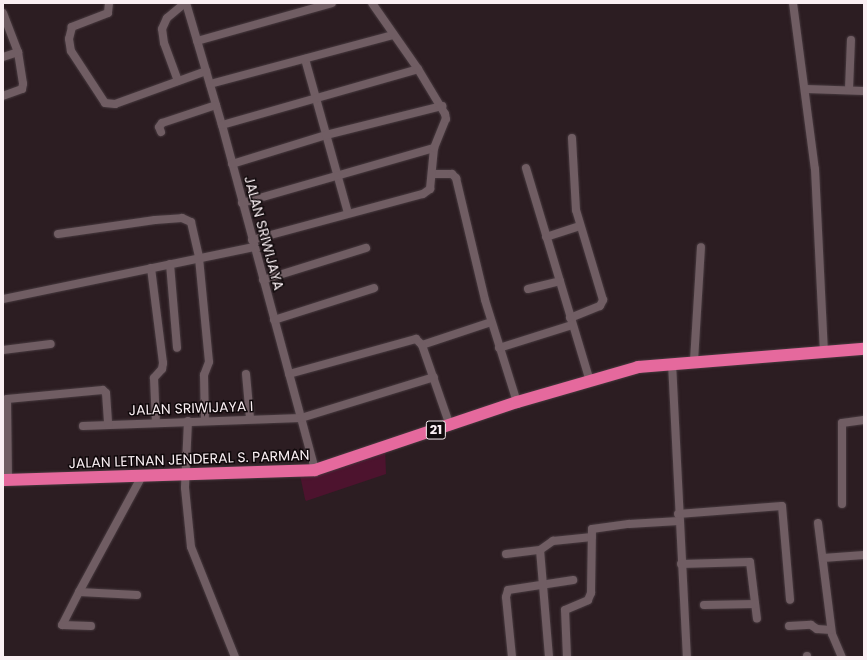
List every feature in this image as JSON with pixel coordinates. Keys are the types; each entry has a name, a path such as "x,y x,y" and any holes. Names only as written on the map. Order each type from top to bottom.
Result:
{"highway":[{"name":"JALAN LETNAN JENDERAL S. PARMAN","path":"6,479 187,475 315,470 450,426 517,402 638,367 694,360 864,348"}],"street":[{"path":"109,3 108,13 72,27 69,39 72,51 101,100 105,103 115,104 206,71"},
{"path":"178,81 164,43 162,29 167,18 185,3"},
{"name":"JALAN SRIWIJAYA","path":"185,3 222,125 315,470"},
{"path":"197,41 332,3"},
{"path":"3,299 199,258 253,244 348,213 423,194 430,189 434,148 446,119 442,106 373,3"},
{"path":"793,3 806,89 820,238 824,351"},
{"path":"3,13 18,52 23,87 3,96"},
{"path":"210,84 393,35"},
{"path":"849,89 851,40"},
{"path":"3,57 18,52"},
{"path":"304,59 348,213"},
{"path":"222,125 418,69"},
{"path":"806,89 849,89 864,91"},
{"path":"161,132 159,127 162,123 216,105"},
{"path":"232,164 326,135 442,106"},
{"path":"499,348 571,321 600,306 603,300 580,226 574,194 572,138"},
{"path":"242,203 434,148"},
{"path":"526,168 590,381"},
{"path":"432,174 452,174 456,178 491,322 517,402"},
{"path":"58,234 134,223 187,219 192,226 199,258 209,362 204,375 205,420"},
{"path":"546,237 580,226"},
{"path":"694,360 701,247"},
{"path":"263,280 366,248"},
{"path":"170,264 177,348"},
{"path":"151,268 163,363 162,369 154,378 156,423"},
{"path":"528,288 560,281"},
{"path":"274,320 374,288"},
{"path":"289,374 419,342 491,322"},
{"path":"419,342 434,377 450,426"},
{"path":"3,350 51,344"},
{"path":"672,363 678,518 687,657"},
{"path":"246,374 250,418"},
{"name":"JALAN SRIWIJAYA I","path":"83,426 250,418 300,418 434,377"},
{"path":"6,479 7,399 103,390 106,393 108,424"},
{"path":"842,504 842,423 864,420"},
{"path":"188,421 187,475 185,488 191,547 235,657"},
{"path":"90,626 62,625 78,592 142,476"},
{"path":"567,657 566,610 588,600 591,593 592,530 597,528 782,506 790,600"},
{"path":"818,524 832,632 842,657"},
{"path":"506,554 540,550 553,541 592,537"},
{"path":"540,550 549,657"},
{"path":"823,558 864,555"},
{"path":"681,564 748,561 751,565 757,619"},
{"path":"512,657 506,597 508,590 573,580"},
{"path":"78,592 138,595"},
{"path":"704,604 755,604"},
{"path":"789,626 811,625 817,629 832,632"}],"shaded area":[{"path":"385,447 386,474 306,501 299,470"}]}
